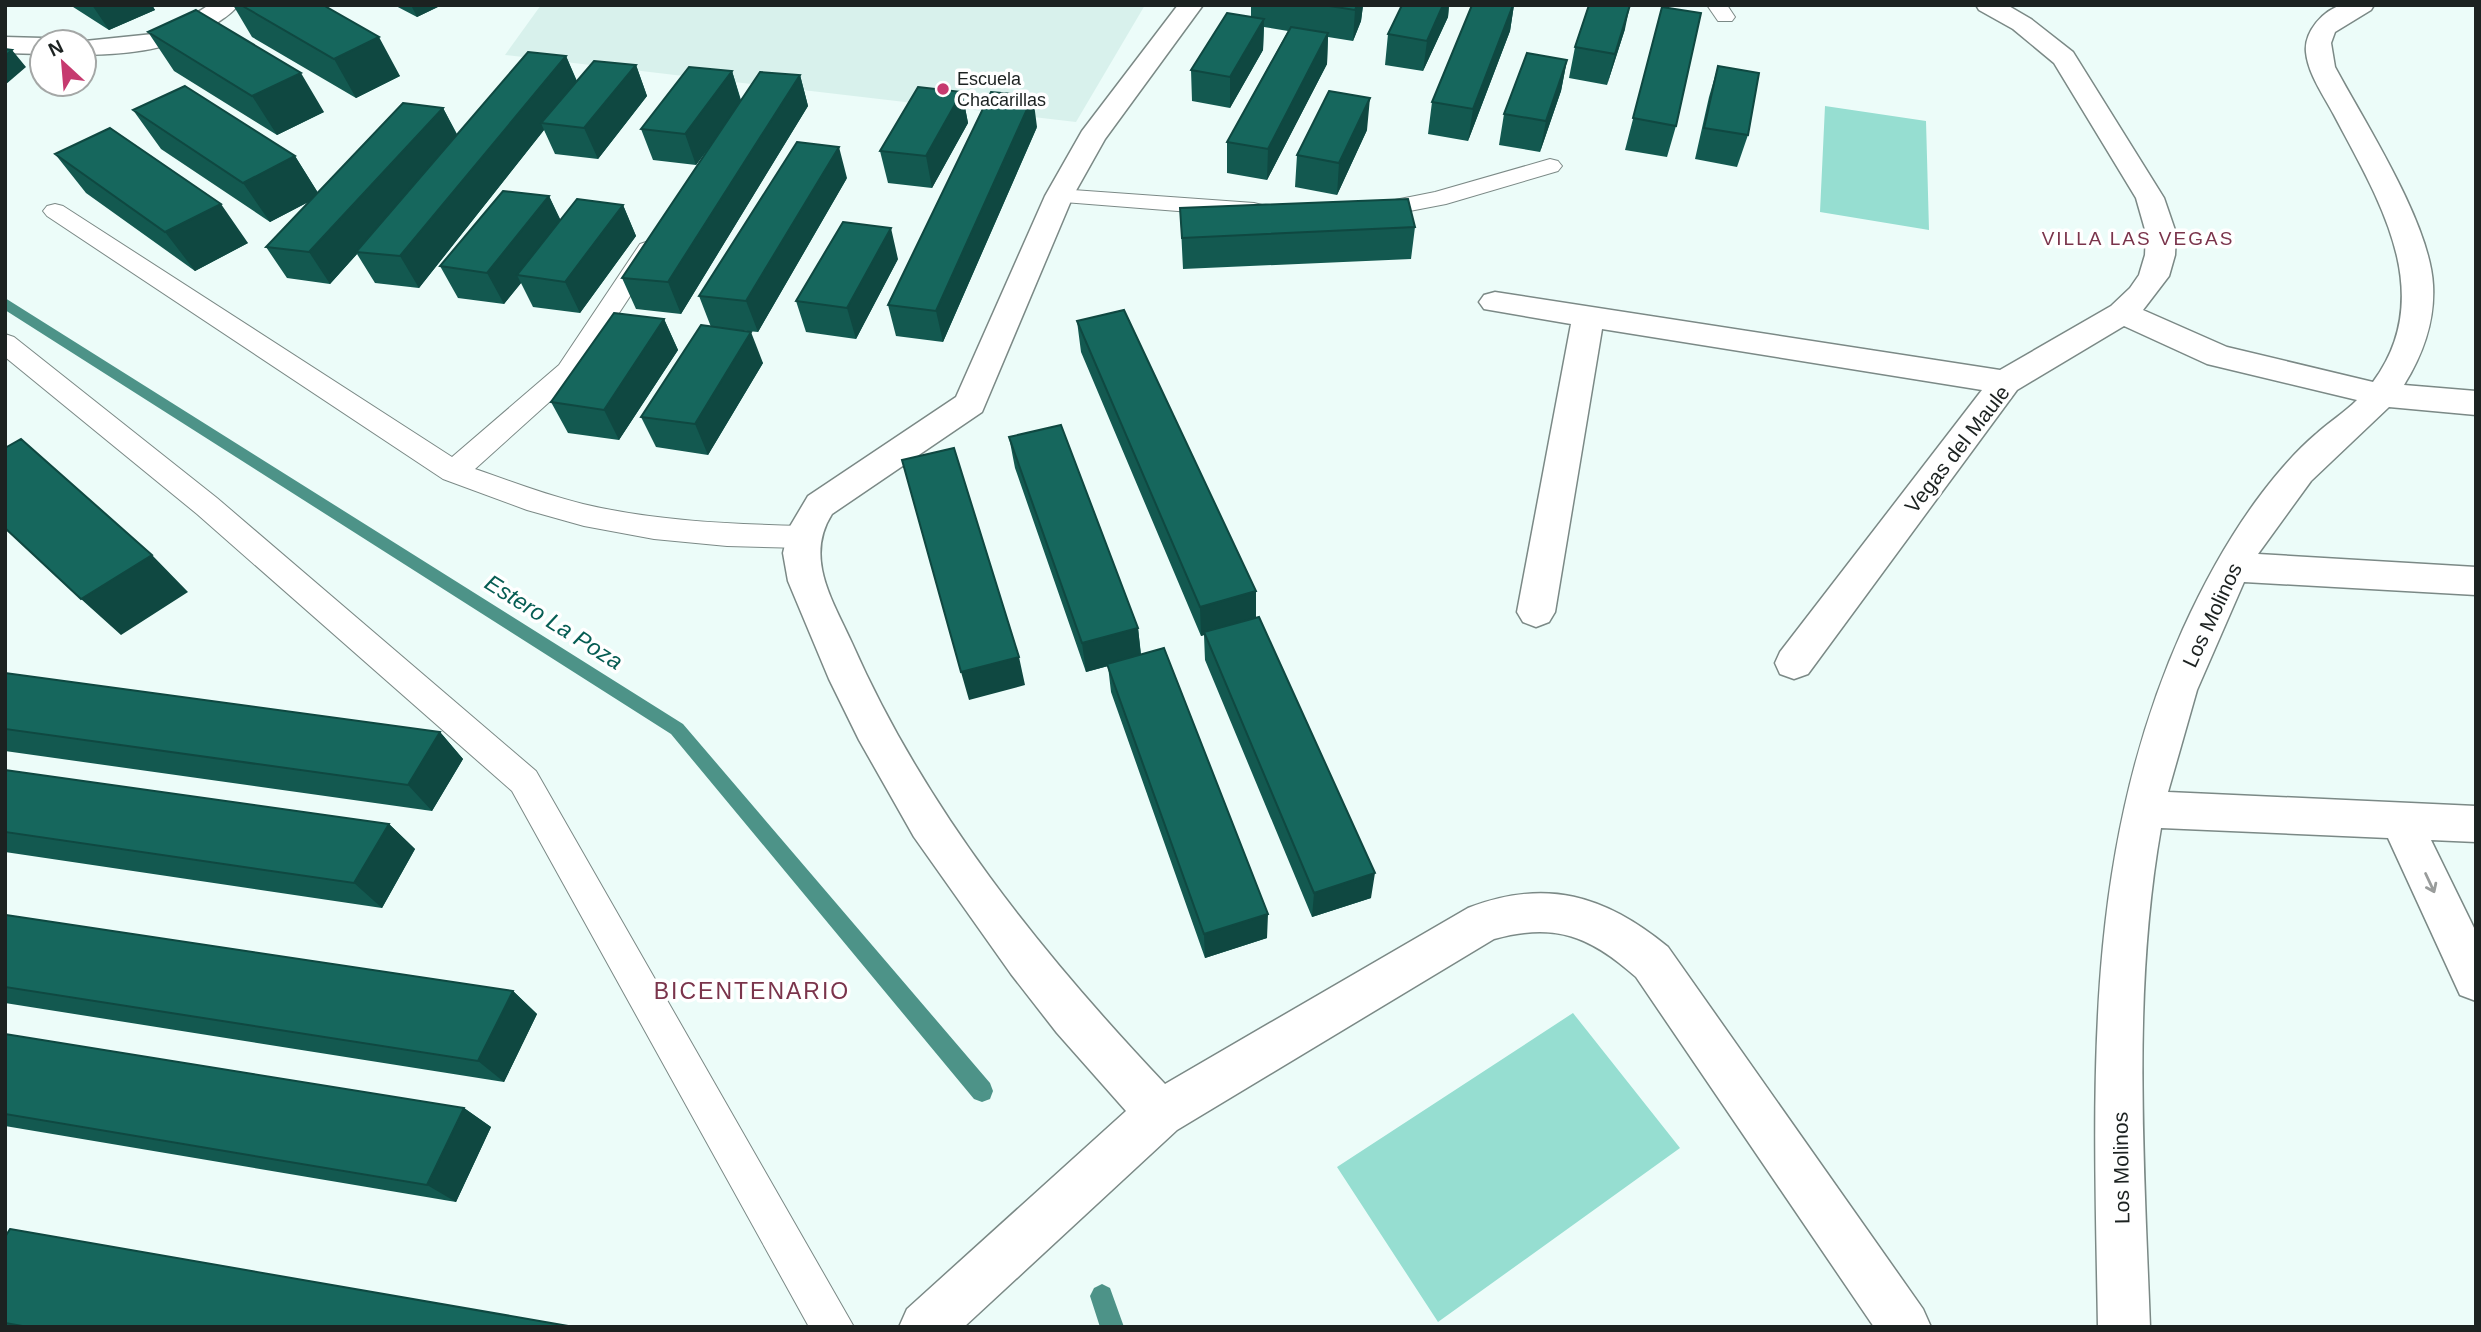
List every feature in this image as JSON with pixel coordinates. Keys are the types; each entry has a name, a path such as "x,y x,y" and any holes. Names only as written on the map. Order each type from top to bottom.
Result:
{"street":[{"path":"98,47 127,47 159,42 191,30 226,5"},
{"path":"1160,1113 1062,1004 981,900 914,800 837,655 803,572 800,555 803,537 820,505 970,404 1059,196 1092,137 1191,5"},
{"name":"Vegas del Maule","path":"1794,663 2005,382 2122,313 2154,276 2160,255 2161,233 2150,198 2064,58 2022,24 1988,5"},
{"name":"Los Molinos","path":"2124,1327 2121,1007 2129,902 2144,809 2172,706 2197,638 2232,567 2261,522 2327,444 2381,396 2399,368 2412,339 2417,309 2415,261 2389,197 2322,68 2317,52 2318,39 2325,27 2362,5"},
{"path":"5,46 28,46"},
{"path":"1495,302 2005,382"},
{"path":"2122,313 2218,356 2381,396 2476,403"},
{"path":"1536,612 1588,316"},
{"path":"2232,567 2476,580"},
{"path":"2144,809 2476,824"},
{"path":"2401,821 2476,980"},
{"path":"925,1327 1160,1113 1483,922 1508,914 1536,910 1568,913 1598,923 1627,939 1652,962 1905,1327"}],"lane":[{"path":"1343,217 1438,200 1549,166"},
{"path":"1059,196 1275,212"},
{"path":"55,211 453,472 537,502 654,528 727,535 803,537"},
{"path":"453,472 568,371 663,228"},
{"path":"5,342 208,506 524,781 833,1327"}],"shaded area":[{"name":"Escuela Chacarillas","path":"541,5 1145,5 1076,122 505,55"}],"green space":[{"path":"1825,106 1926,121 1929,230 1820,212"},
{"path":"1573,1013 1680,1148 1438,1322 1337,1167"}],"building":[{"path":"241,5 323,5 379,37 334,59"},
{"path":"1323,5 1357,5 1355,10"},
{"path":"1402,5 1443,5 1427,41 1388,34"},
{"path":"1472,5 1513,5 1473,109 1432,102"},
{"path":"1589,5 1630,5 1615,54 1575,47"},
{"path":"1662,7 1701,13 1676,126 1633,118"},
{"path":"196,10 301,73 252,96 148,32"},
{"path":"1227,13 1264,19 1230,77 1191,70"},
{"path":"1291,27 1328,33 1268,149 1227,142"},
{"path":"528,52 566,56 400,256 356,252"},
{"path":"1527,53 1567,60 1546,121 1504,114"},
{"path":"594,61 636,65 584,128 541,123"},
{"path":"1718,66 1759,73 1748,135 1704,128"},
{"path":"689,67 732,71 685,134 641,129"},
{"path":"760,72 800,75 668,282 622,278"},
{"path":"185,86 295,156 243,183 133,110"},
{"path":"918,87 962,92 926,156 880,151"},
{"path":"1329,91 1370,98 1339,163 1297,155"},
{"path":"991,92 1033,96 936,311 888,305"},
{"path":"403,103 443,108 309,252 266,247"},
{"path":"110,128 221,204 165,232 55,154"},
{"path":"797,142 839,147 746,301 699,296"},
{"path":"503,191 549,196 487,273 440,266"},
{"path":"577,199 623,205 565,282 517,275"},
{"path":"1408,199 1415,227 1182,238 1180,208"},
{"path":"843,222 891,228 847,308 796,301"},
{"path":"1124,310 1256,591 1200,607 1077,321"},
{"path":"614,313 664,319 604,410 551,402"},
{"path":"701,325 751,332 695,424 641,417"},
{"path":"1061,425 1138,628 1082,643 1009,437"},
{"path":"21,439 152,555 81,599 5,528 5,448"},
{"path":"954,448 1019,657 961,672 902,460"},
{"path":"1259,617 1375,873 1314,893 1204,632"},
{"path":"1164,648 1268,914 1204,934 1107,664"},
{"path":"5,673 440,732 408,785 5,729"},
{"path":"5,770 389,824 354,883 5,832"},
{"path":"6,915 513,991 478,1061 5,987"},
{"path":"5,1034 464,1108 427,1185 5,1114"},
{"path":"10,1229 574,1327 28,1327 5,1323 5,1237"}],"waterway":[{"name":"Estero La Poza","path":"5,303 677,729 982,1091"},
{"name":"Estero La Poza","path":"1102,1296 1112,1327"}],"place":[{"name":"Escuela Chacarillas","path":"943,89"}],"district":[{"name":"VILLA LAS VEGAS","path":"2138,238"},
{"name":"BICENTENARIO","path":"752,991"}]}
